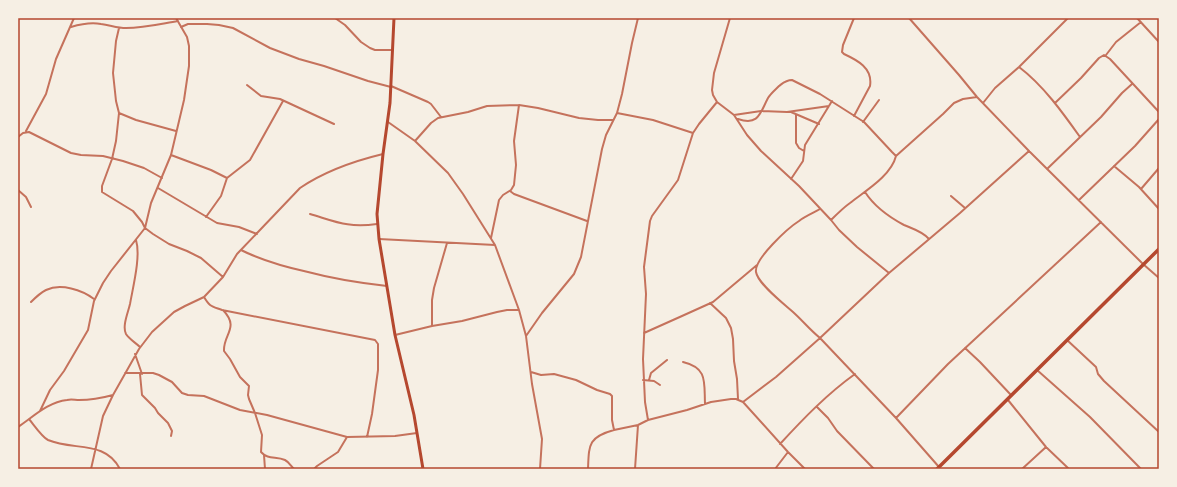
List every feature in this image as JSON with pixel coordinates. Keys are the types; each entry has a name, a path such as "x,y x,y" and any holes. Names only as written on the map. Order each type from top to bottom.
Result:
{"highway":[{"path":"938,468 1159,248"}],"main road":[{"path":"394,18 388,122 377,214 379,240 386,286 395,335 418,433 423,469"}],"street":[{"path":"18,137 26,132 46,94 56,59 74,18"},
{"path":"40,411 50,390 64,371 88,330 95,299 103,283 145,228 151,203 171,155 184,100 189,46 187,37 176,18"},
{"path":"335,18 361,42 370,48 375,50 393,50"},
{"path":"526,336 542,313 574,274 581,257 602,149 606,135 616,113 626,80 638,18"},
{"path":"730,18 714,73 712,90 717,102 738,119 747,135 831,220 839,230 888,273"},
{"path":"854,18 842,52 863,64 867,69 871,81 870,86 854,116"},
{"path":"909,18 977,97 1047,169 1159,278"},
{"path":"983,103 995,88 1020,67 1068,18"},
{"path":"1137,18 1158,40"},
{"path":"70,27 93,23 119,28 150,27 178,21"},
{"path":"1055,103 1099,58 1106,56 1116,42 1141,22"},
{"path":"181,27 188,24 207,24 233,28 270,48 299,59 391,87 428,102 441,117"},
{"path":"119,28 116,41 113,73 119,113 116,141 112,159 102,186 102,192 133,211 145,228 169,244 201,258 223,277"},
{"path":"1106,56 1110,58 1159,112"},
{"path":"1020,67 1055,103 1080,137"},
{"path":"738,119 747,122 752,121 762,111 771,93 788,80 792,80 832,101 863,122 896,156"},
{"path":"1047,169 1101,117 1132,84"},
{"path":"247,85 261,96 283,100 334,124"},
{"path":"831,220 866,192 884,175 894,162 896,156 954,103 963,99 977,97"},
{"path":"206,217 221,196 226,178 250,160 283,100"},
{"path":"863,122 879,100"},
{"path":"791,179 803,160 805,146 832,101"},
{"path":"648,420 643,380 646,294 644,267 650,221 678,180 693,133 717,102"},
{"path":"415,141 431,123 441,117 459,114 487,106 519,105 579,118 613,120"},
{"path":"491,240 498,200 510,191 514,185 516,165 514,141 519,105"},
{"path":"734,115 762,111 780,112 829,106"},
{"path":"790,111 819,124"},
{"path":"119,113 136,120 176,132"},
{"path":"616,113 653,120 693,133"},
{"path":"796,114 796,143 799,148 804,151"},
{"path":"1079,200 1135,146 1159,119"},
{"path":"388,122 415,141 448,173 495,245 519,310 526,336 542,439 540,469"},
{"path":"26,132 29,132 75,154 85,156 97,155 112,159 144,168 162,178"},
{"path":"743,402 776,377 820,338 888,273 965,208 1029,151"},
{"path":"91,469 103,416 135,354 152,332 174,312 204,297 223,277 237,254 300,188 307,183 339,168 383,154"},
{"path":"171,155 211,170 226,178"},
{"path":"1114,166 1141,189 1159,209"},
{"path":"1141,189 1159,168"},
{"path":"158,188 217,223 239,227 257,234"},
{"path":"18,190 26,197 31,207"},
{"path":"510,191 514,194 587,222"},
{"path":"866,192 873,202 883,211 903,224 921,231 929,239"},
{"path":"951,196 965,208"},
{"path":"644,333 710,303 756,265 767,250 797,222 820,209"},
{"path":"310,214 351,226 378,224"},
{"path":"896,418 943,369 1101,222"},
{"path":"136,240 138,256 134,285 124,327 126,334 140,347"},
{"path":"379,240 495,245"},
{"path":"432,326 432,300 434,288 448,243"},
{"path":"241,250 269,262 290,268 352,282 386,286"},
{"path":"756,265 756,274 763,283 855,374 896,418 938,468"},
{"path":"30,302 39,294 52,288 76,290 95,299"},
{"path":"204,297 207,303 222,310 375,340 378,344 378,370 372,414 367,437"},
{"path":"710,303 726,318 731,328 738,399"},
{"path":"222,310 228,315 230,322 230,332 224,344 224,351 240,377 249,386 248,395 262,435 261,452 264,455 265,469"},
{"path":"395,335 497,312 519,310"},
{"path":"1067,340 1096,366 1098,374 1104,381 1159,432"},
{"path":"965,348 1011,395"},
{"path":"135,354 141,374 142,395 168,423 172,431 171,436"},
{"path":"649,380 651,373 666,360"},
{"path":"683,362 694,365 702,373 705,389 705,404"},
{"path":"1037,370 1090,417 1137,468 1141,469"},
{"path":"531,372 541,375 554,374 576,380 597,390 610,394 612,396 612,420 614,430"},
{"path":"125,373 156,374 172,382 182,393 188,395 204,396 240,410 267,415 347,437 395,436 418,433"},
{"path":"780,444 796,426 838,386 855,374"},
{"path":"643,380 654,381 660,385"},
{"path":"18,427 52,404 68,399 79,400 103,398 113,395"},
{"path":"588,469 588,456 592,442 595,437 603,433 638,425 648,420 705,404 731,399 738,399 743,402 780,444 805,469"},
{"path":"1007,399 1046,446 1069,469"},
{"path":"817,407 837,431 874,469"},
{"path":"29,419 47,439 107,453 115,460 120,469"},
{"path":"635,469 638,425"},
{"path":"314,469 338,452 347,437"},
{"path":"1022,469 1046,446"},
{"path":"775,469 788,452"},
{"path":"264,455 266,457 282,459 294,469"},
{"path":"1063,469 1066,466"}]}
